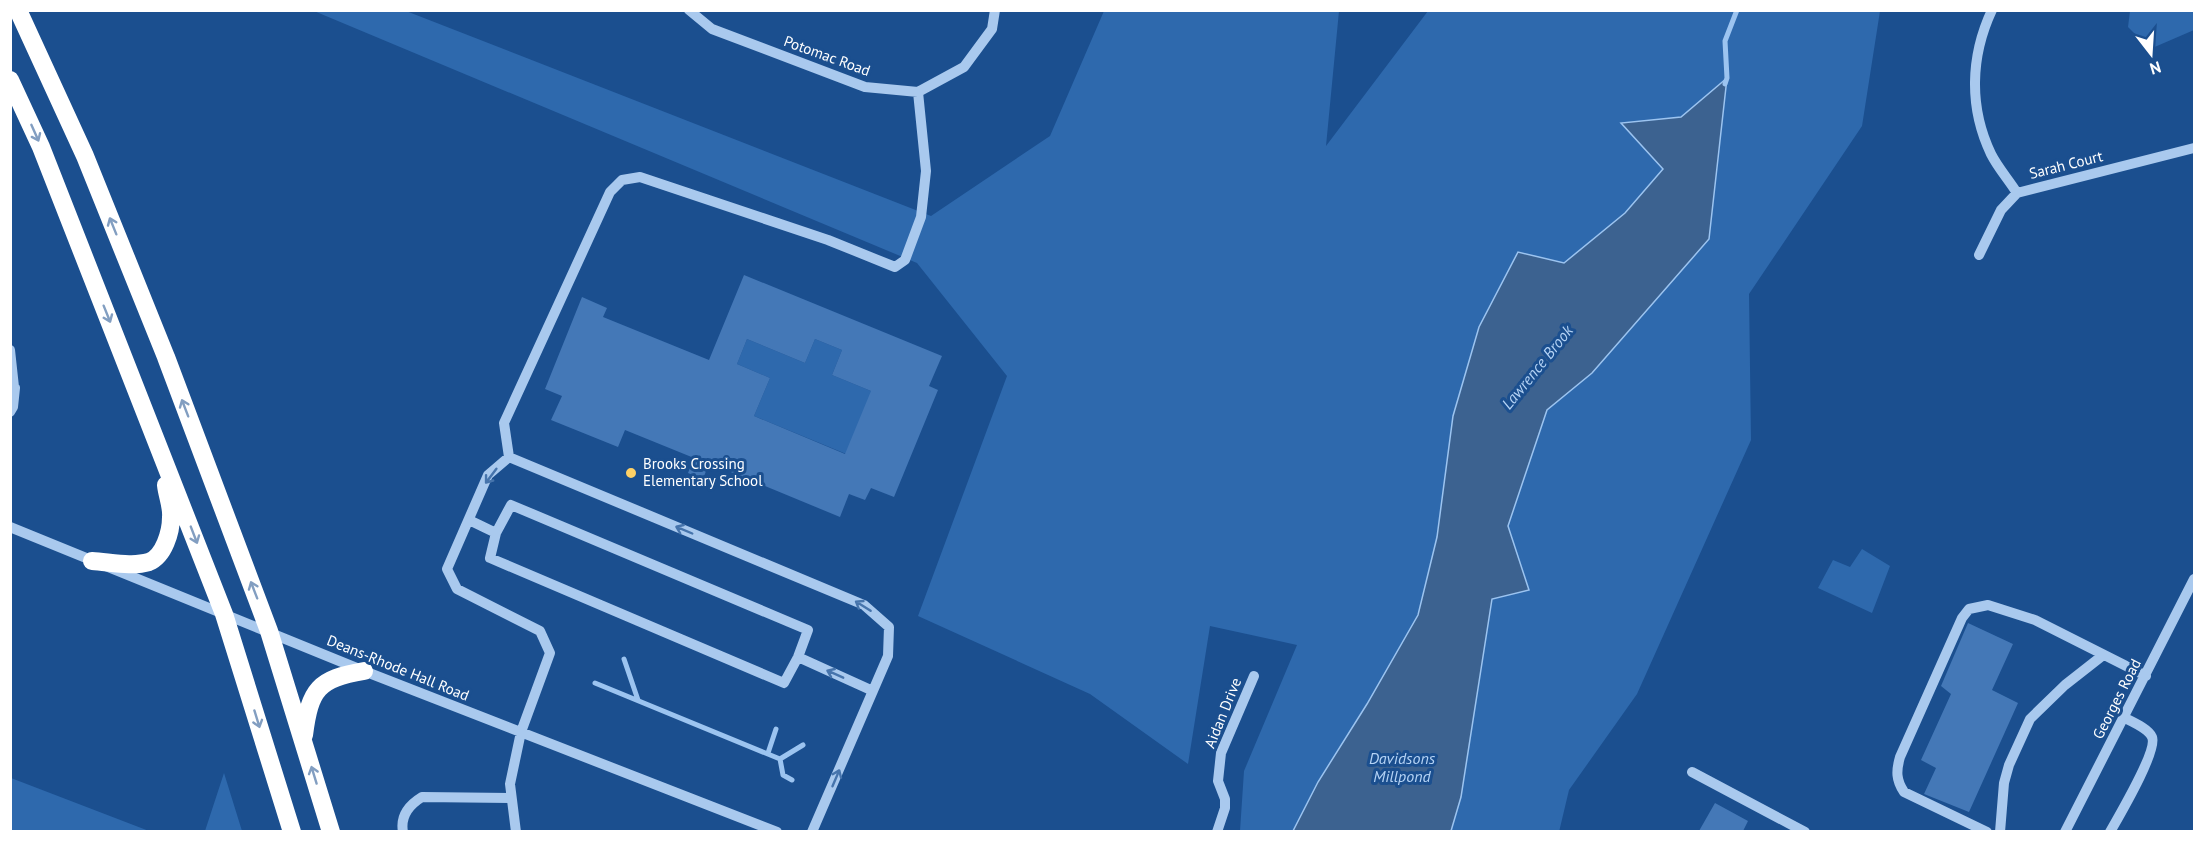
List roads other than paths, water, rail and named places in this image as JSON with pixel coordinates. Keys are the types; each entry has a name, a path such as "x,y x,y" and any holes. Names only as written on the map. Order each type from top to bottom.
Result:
{"highway":[{"path":"18,10 89,167 166,357 269,631 331,831"},
{"path":"10,80 41,147 224,614 292,831"},
{"path":"92,561 135,564 151,561 165,545 171,517 158,442"},
{"path":"303,740 310,702 320,687 336,677 364,671"}],"street":[{"name":"Potomac Road","path":"689,10 712,29 865,87 918,92"},
{"path":"509,457 504,423 610,192 622,180 640,177 828,240 895,267 905,260 921,217 926,171 918,92 964,67 992,29 995,10"},
{"path":"1992,10 1985,25 1975,62 1977,116 1992,155 2018,193"},
{"name":"Sarah Court","path":"1978,255 2001,210 2018,193 2194,148"},
{"path":"10,350 13,407 10,412"},
{"path":"509,457 488,476 447,569 457,589 540,631 550,653 521,732 510,784 516,831"},
{"path":"509,457 864,605 889,627 888,656 812,831"},
{"path":"512,506 808,630 798,657 784,683 490,558 496,533 512,506"},
{"path":"469,520 496,533"},
{"name":"Deans-Rhode Hall Road","path":"10,527 364,671 777,831"},
{"name":"Georges Road","path":"2065,831 2125,718 2194,579"},
{"path":"1987,831 1914,798 1904,792 1898,783 1897,769 1900,757 1962,618 1970,609 1988,605 2035,620 2102,656 2146,676"},
{"path":"2001,831 2004,783 2009,765 2030,719 2065,685 2102,656"},
{"path":"798,657 873,690"},
{"name":"Aidan Drive","path":"1217,831 1225,808 1225,799 1218,781 1221,753 1254,676"},
{"path":"2110,831 2138,780 2153,742 2149,733 2125,718"},
{"path":"1692,772 1805,831"},
{"path":"403,831 405,813 422,797 511,798"}],"water":[{"name":"Davidsons Millpond","path":"1727,78 1709,239 1592,373 1547,410 1508,526 1529,590 1492,599 1461,797 1451,831 1293,831 1318,782 1367,704 1418,615 1437,537 1453,416 1479,327 1518,252 1564,263 1625,213 1663,169 1621,123 1681,117"}],"waterway":[{"name":"Lawrence Brook","path":"1725,84 1727,78 1725,41 1737,10"},
{"path":"624,659 638,700"},
{"path":"595,683 780,759 803,745"},
{"path":"768,753 776,729"},
{"path":"780,759 783,775 792,780"}],"place":[{"name":"Brooks Crossing Elementary School","path":"631,473"}]}
